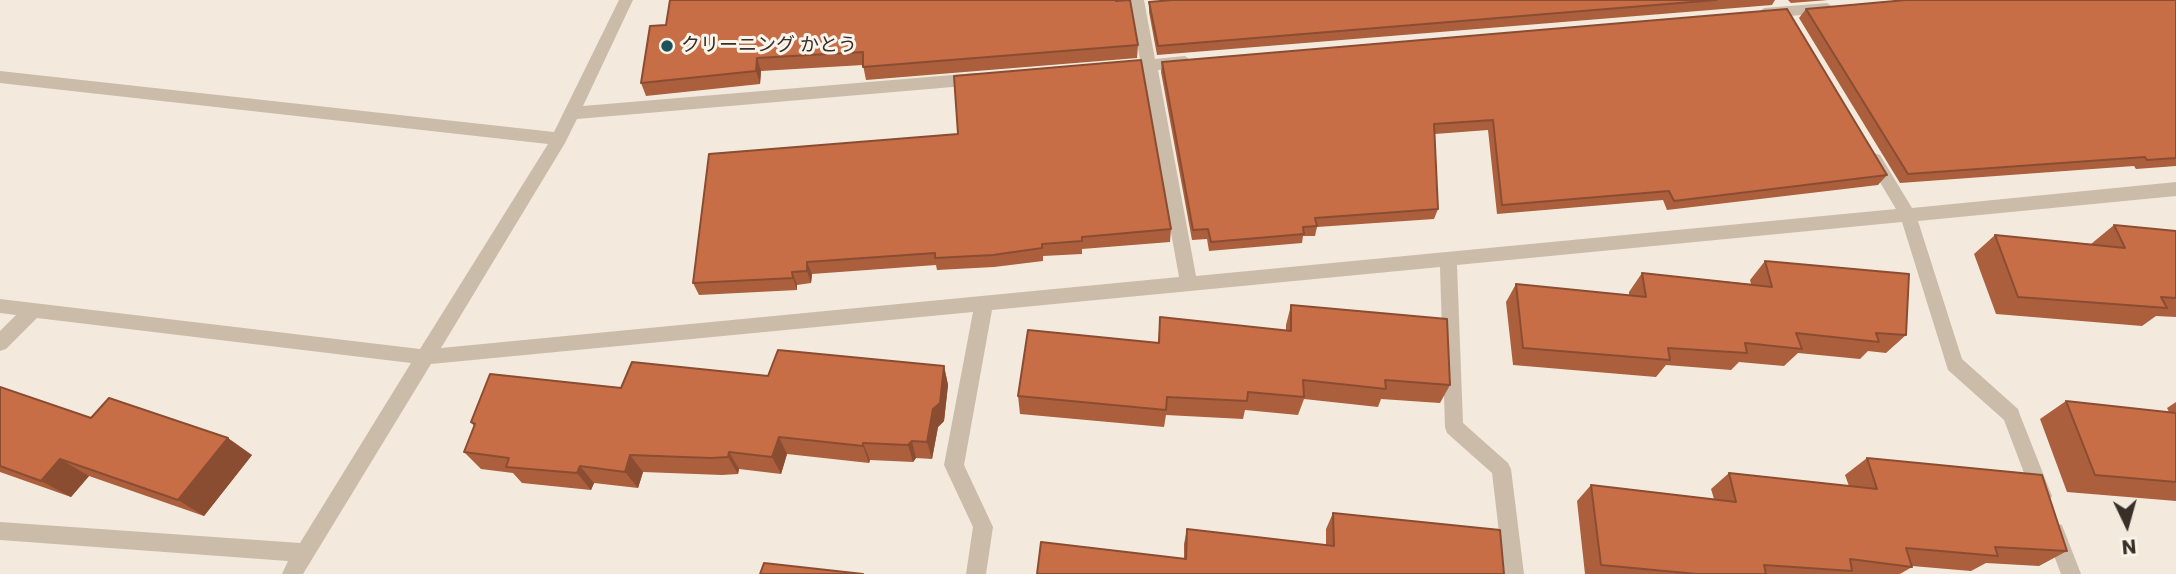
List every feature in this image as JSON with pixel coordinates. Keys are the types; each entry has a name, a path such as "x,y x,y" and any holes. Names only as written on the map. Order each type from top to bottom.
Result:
{"street":[{"path":"292,574 559,139 626,0"},
{"path":"1137,0 1189,283"},
{"path":"1744,15 1840,7"},
{"path":"1108,68 1204,60"},
{"path":"0,77 559,139"},
{"path":"571,113 998,77"},
{"path":"1865,143 1908,215 1954,364 2011,415 2071,574"},
{"path":"0,306 425,357 2176,189"},
{"path":"1448,258 1454,426 1501,469 1514,574"},
{"path":"975,574 983,527 954,465 985,303"},
{"path":"0,343 33,310"},
{"path":"0,531 305,553"}],"building":[{"path":"670,0 1130,0 1138,45 863,67 863,52 757,58 756,71 641,83 650,26 666,25"},
{"path":"1716,0 1158,46 1149,2"},
{"path":"1906,0 2176,0 2176,158 2147,160 2145,157 1908,174 1806,9"},
{"path":"1787,9 1887,175 1674,201 1669,191 1502,205 1493,120 1434,124 1438,209 1315,218 1317,226 1303,227 1304,234 1211,242 1208,229 1193,230 1162,62"},
{"path":"1141,60 1171,229 1082,237 1082,241 1042,244 1042,248 993,255 935,258 935,253 807,262 807,271 792,272 793,278 693,283 709,154 958,134 954,76"},
{"path":"2114,225 2176,231 2176,298 2161,297 2167,308 2018,297 1995,235 2125,248"},
{"path":"1765,261 1909,274 1906,335 1876,333 1879,342 1796,333 1802,349 1745,343 1747,353 1668,348 1670,360 1523,348 1516,284 1646,297 1642,273 1772,287"},
{"path":"1291,305 1447,319 1450,385 1385,380 1386,389 1303,380 1304,397 1248,392 1247,401 1167,397 1166,410 1018,396 1028,330 1159,343 1160,317 1291,331"},
{"path":"778,350 944,366 940,403 933,409 927,442 912,441 908,445 863,443 863,446 779,437 772,457 729,452 728,457 711,458 630,455 625,472 580,466 577,473 506,467 509,458 464,452 475,424 471,422 490,374 621,388 632,362 768,376"},
{"path":"0,387 91,418 109,398 228,438 178,500 60,459 41,481 0,466"},
{"path":"2066,401 2176,413 2176,482 2095,475"},
{"path":"1867,458 2042,475 2067,551 1995,547 1998,556 1906,548 1912,567 1850,559 1852,571 1764,565 1766,574 1697,574 1601,565 1591,485 1736,502 1729,473 1877,489"},
{"path":"1333,513 1500,530 1504,574 1037,574 1041,542 1186,559 1187,529 1334,546"},
{"path":"764,563 863,574 760,574"}],"place":[{"name":"クリーニング かとう","path":"667,46"}]}
